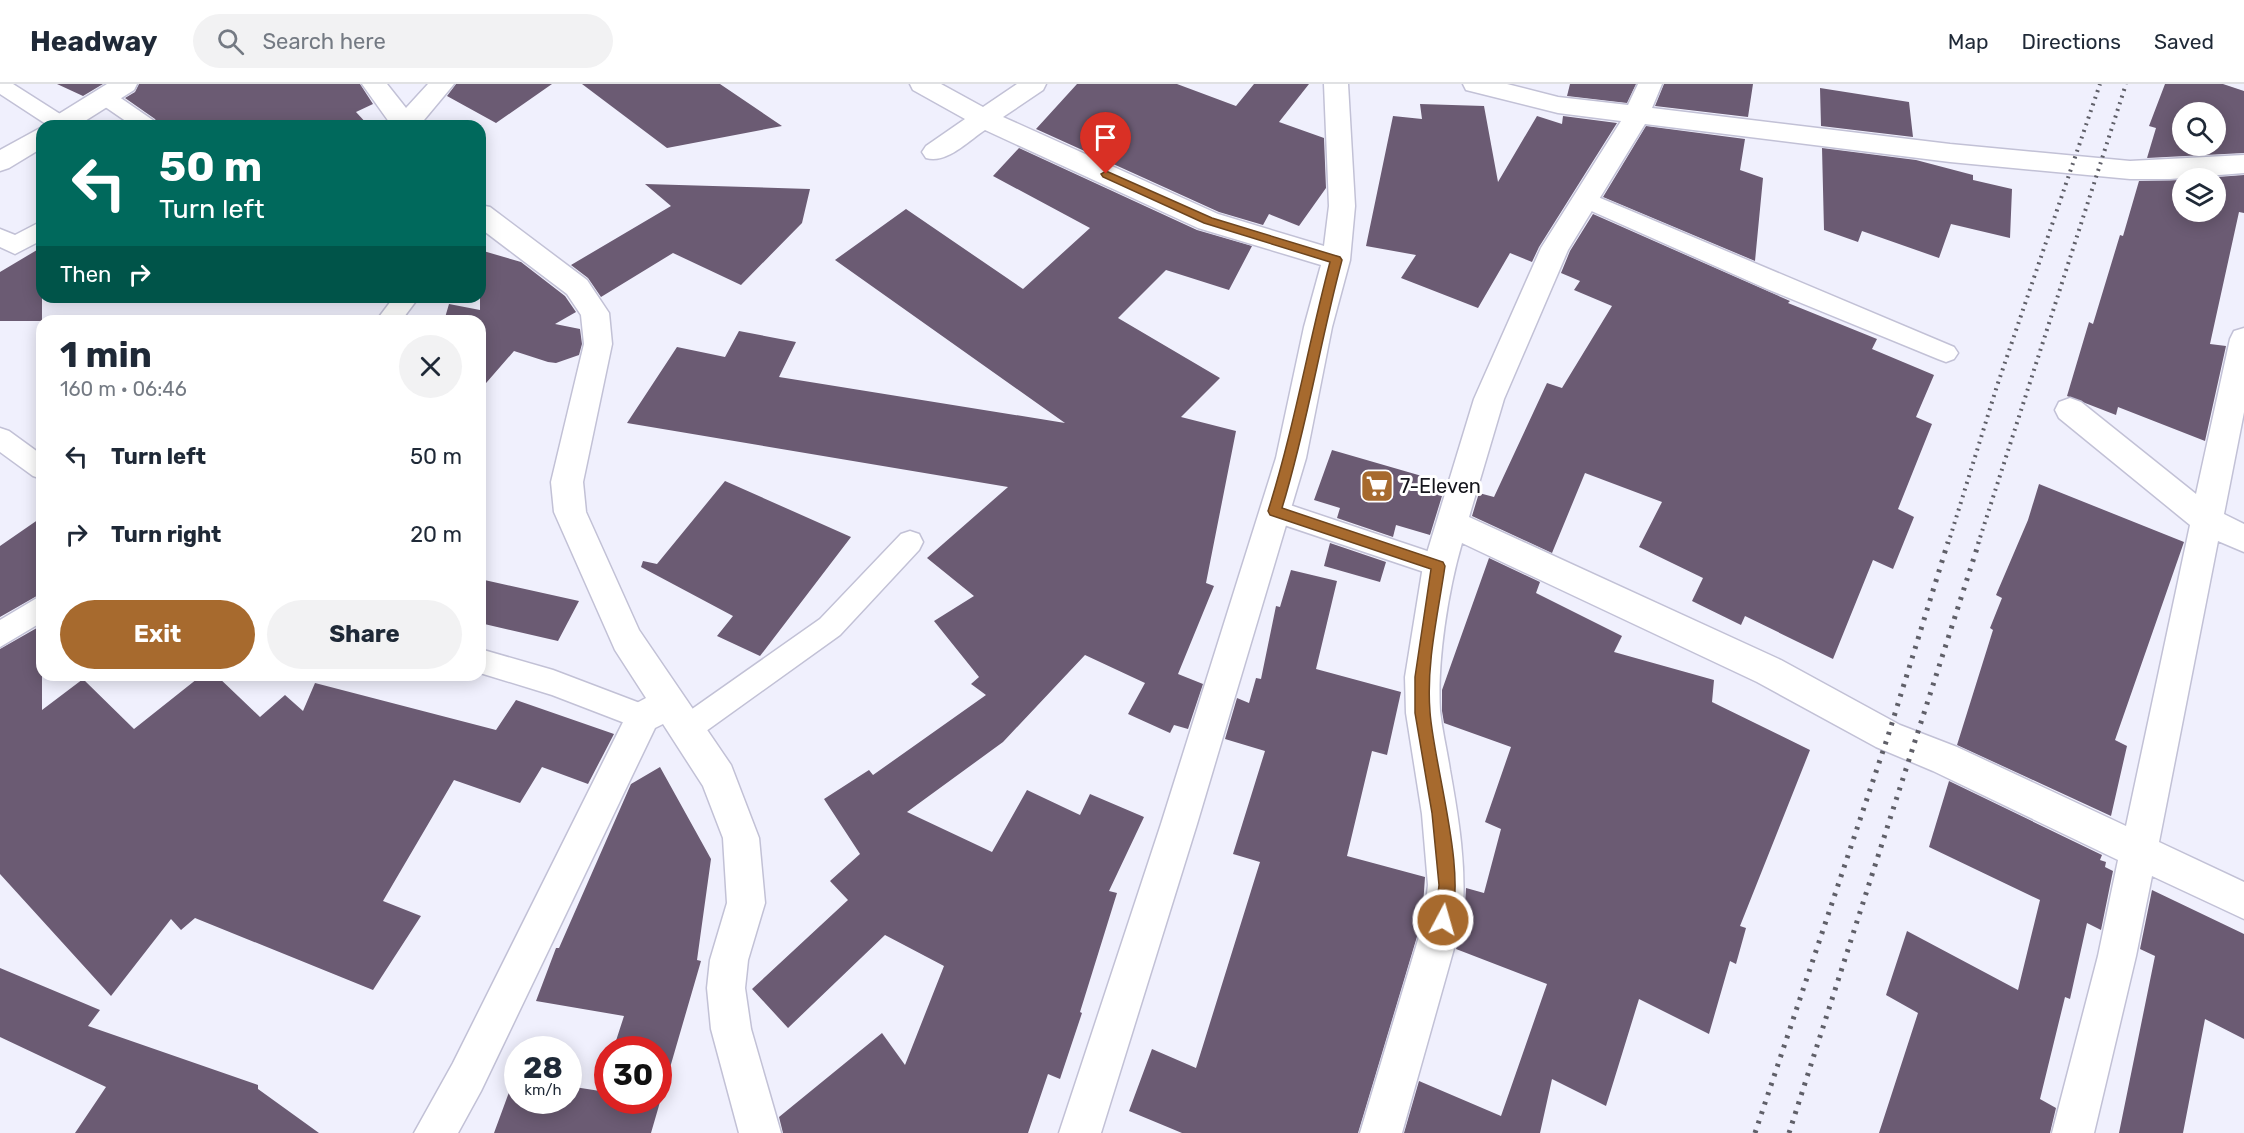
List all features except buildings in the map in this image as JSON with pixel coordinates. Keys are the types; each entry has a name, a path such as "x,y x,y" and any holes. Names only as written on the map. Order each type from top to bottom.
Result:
{"street":[{"path":"374,84 401,120"},
{"path":"410,120 442,84"},
{"path":"922,84 984,119 1208,220 1336,260"},
{"path":"935,152 1034,84"},
{"path":"1080,1133 1179,824 1291,458 1318,327 1336,260 1342,206 1341,145 1336,84"},
{"path":"1475,84 1558,105 1644,99 1833,139 2100,168 2170,170 2244,164"},
{"path":"68,120 115,90"},
{"path":"1381,1133 1443,920 1447,885 1441,825 1423,713 1422,677 1438,566 1489,399 1555,248 1586,200 1644,99"},
{"path":"0,162 36,140"},
{"path":"486,219 577,287 595,313 598,344 567,482 570,512 627,640 666,717 718,777 741,838 746,903 729,960 726,988 732,1029 760,1133"},
{"path":"2073,1133 2116,956 2244,339"},
{"path":"2070,410 2207,521 2244,539"},
{"path":"1451,523 1769,671 1888,736 1945,759 2244,901"},
{"path":"435,1133 666,717"}],"lane":[{"path":"0,85 43,120"},
{"path":"115,90 142,120"},
{"path":"1586,200 1775,283 1946,353"},
{"path":"0,237 15,246 36,233"},
{"path":"393,315 402,303"},
{"path":"0,438 36,465"},
{"path":"1275,511 1438,566"},
{"path":"486,663 666,717 830,627 910,542"},
{"path":"0,635 36,611"}],"railway":[{"path":"1948,544 1997,386 2100,84"},
{"path":"1978,544 2126,84"},
{"path":"1755,1133 1888,736 1948,542"},
{"path":"1789,1133 1979,542"}],"place":[{"name":"7-Eleven","path":"1377,486"}],"route":[{"path":"1106,174 1208,220 1336,260 1318,327 1291,458 1275,511 1438,566 1422,677 1423,713 1440,813 1447,885 1443,920"}]}
